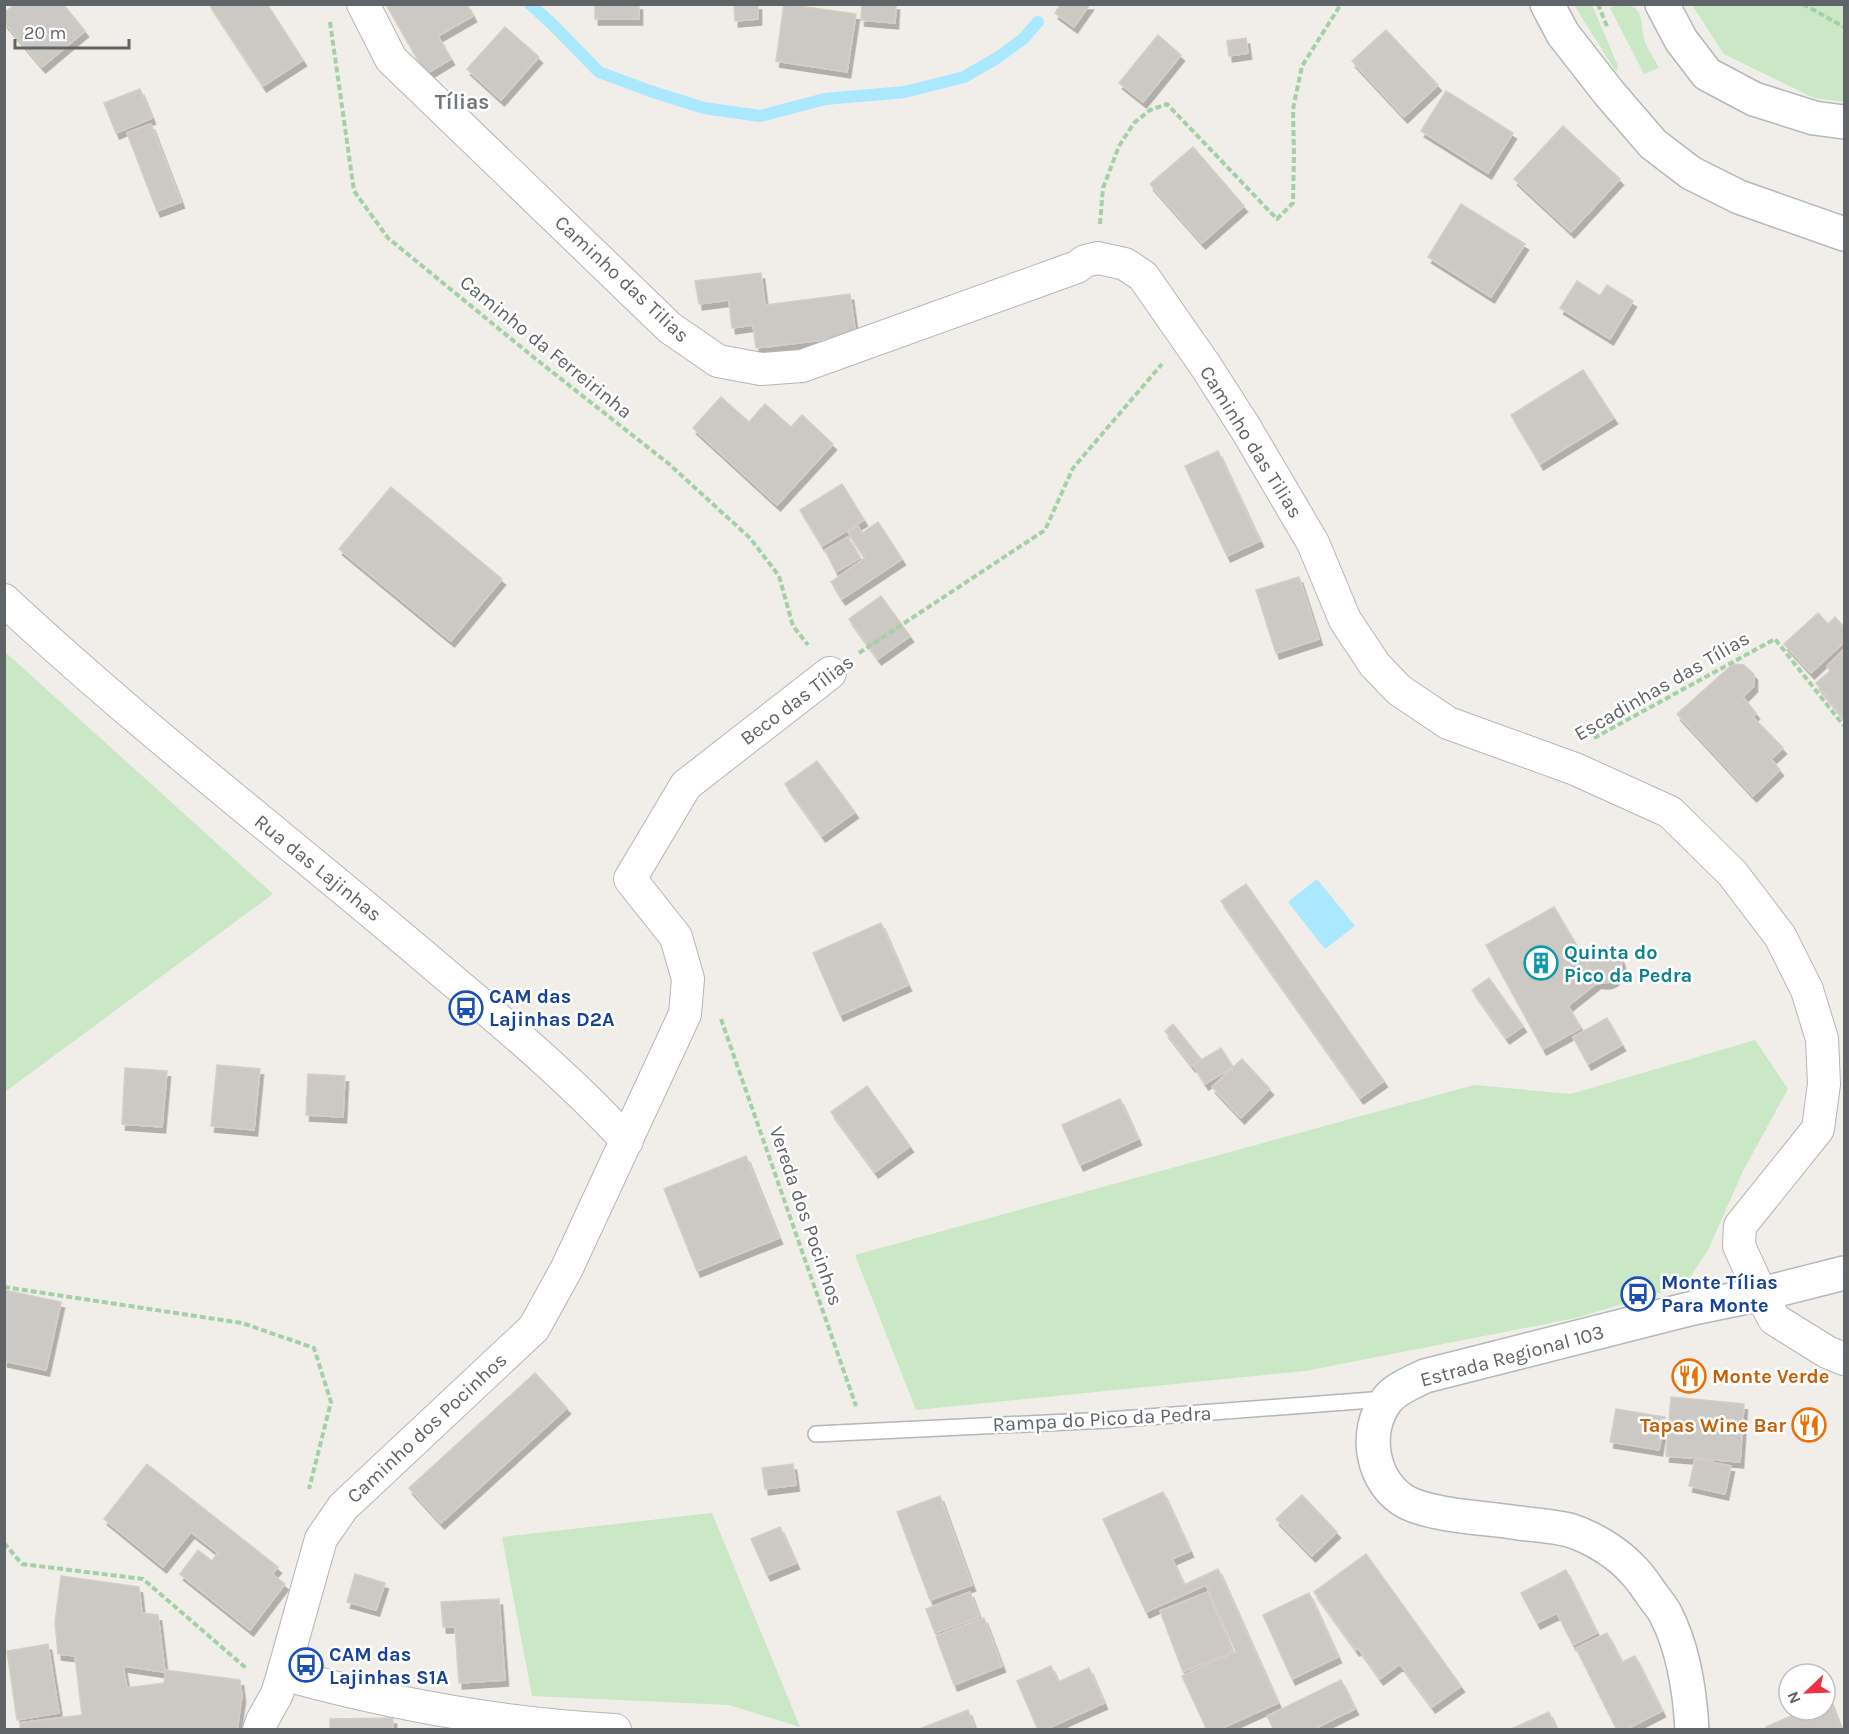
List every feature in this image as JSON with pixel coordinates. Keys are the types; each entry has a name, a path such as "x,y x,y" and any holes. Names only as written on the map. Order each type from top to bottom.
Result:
{"main road":[{"path":"1547,4 1563,34 1653,144 1691,172 1738,197 1845,234"},
{"path":"1662,4 1681,40 1707,74 1754,99 1815,118 1845,122"},
{"name":"Estrada Regional 103","path":"1387,1399 1425,1376 1693,1308 1845,1273"},
{"path":"1387,1399 1377,1417 1373,1452 1377,1469 1390,1488 1407,1502 1432,1511 1570,1530 1593,1540 1615,1554 1634,1571 1666,1614 1681,1660 1691,1704 1692,1730"}],"street":[{"name":"Caminho das Tilias","path":"363,4 391,59 670,328 718,361 761,369 802,366 1098,258 1125,264 1143,276 1187,337 1246,429 1313,543 1345,620 1376,665 1399,690 1448,723 1575,769 1670,812 1732,873 1780,936 1807,990 1822,1039 1824,1084 1818,1129 1740,1226 1739,1246 1774,1319 1827,1352 1845,1359"},
{"name":"Rua das Lajinhas","path":"4,600 258,819 388,925 529,1046 605,1117 627,1141"},
{"name":"Beco das Tílias","path":"627,1141 685,1014 688,979 675,937 630,879 686,785 830,673"},
{"name":"Caminho dos Pocinhos","path":"260,1730 280,1684 321,1539 343,1507 534,1328 567,1268 627,1141"},
{"path":"280,1684 345,1691 508,1720 615,1730"}],"lane":[{"name":"Rampa do Pico da Pedra","path":"816,1434 1108,1420 1387,1399"}],"path":[{"path":"1098,258 1103,188 1119,146 1134,123 1150,110 1167,104 1277,219 1293,203 1293,109 1302,66 1341,4"},
{"path":"1803,4 1845,27"},
{"name":"Caminho da Ferreirinha","path":"329,16 354,191 388,238 669,464 750,538 779,576 793,626 830,673"},
{"name":"Beco das Tílias","path":"830,673 1045,530 1073,468 1187,337"},
{"name":"Escadinhas das Tílias","path":"1575,769 1576,748 1775,639 1845,726"},
{"name":"Vereda dos Pocinhos","path":"718,1011 865,1432"},
{"path":"4,1287 242,1323 314,1348 331,1402 308,1494 321,1539"},
{"path":"4,1543 22,1564 143,1579 280,1684"}],"green space":[{"path":"1574,5 1592,5 1618,66 1616,72"},
{"path":"1627,5 1638,11 1645,42 1659,68 1644,74 1610,8"},
{"path":"1692,5 1844,5 1844,102 1814,98 1724,54"},
{"path":"4,651 273,894 5,1092 4,1092"},
{"path":"1755,1040 1788,1089 1743,1171 1709,1248 1685,1285 1576,1318 1305,1371 916,1410 855,1255 1474,1085 1571,1094"},
{"path":"712,1513 800,1727 729,1705 532,1696 502,1537"}],"water":[{"path":"1317,879 1355,926 1325,949 1288,902"}],"building":[{"path":"15,4 63,4 85,31 42,67 4,22 4,13"},
{"path":"209,4 267,4 303,60 263,86"},
{"path":"386,4 467,4 473,16 438,36 451,59 426,74"},
{"path":"595,4 639,4 639,19 595,19"},
{"path":"734,4 758,4 758,19 735,21"},
{"path":"784,4 856,14 847,72 776,61"},
{"path":"862,4 896,4 895,23 861,20"},
{"path":"1061,4 1090,4 1074,27 1055,13"},
{"path":"505,27 539,57 501,100 467,69"},
{"path":"1386,30 1438,85 1404,117 1352,61"},
{"path":"1158,35 1181,55 1143,102 1119,83"},
{"path":"1246,38 1248,53 1229,56 1227,41"},
{"path":"140,89 152,118 116,133 104,103"},
{"path":"1446,91 1513,133 1488,173 1421,131"},
{"path":"151,124 181,202 157,211 127,133"},
{"path":"1563,126 1620,179 1571,232 1514,179"},
{"path":"1193,147 1244,206 1202,243 1150,184"},
{"path":"1461,204 1525,244 1491,297 1428,257"},
{"path":"761,273 765,305 850,294 856,336 756,348 753,325 732,328 729,300 699,304 695,281"},
{"path":"1577,281 1600,296 1607,285 1633,301 1610,339 1560,308"},
{"path":"1583,370 1614,418 1540,464 1511,415"},
{"path":"721,397 749,422 765,404 791,427 802,415 833,444 777,505 693,428"},
{"path":"1218,451 1260,541 1227,556 1185,466"},
{"path":"842,484 864,520 822,546 800,510"},
{"path":"391,487 502,579 451,641 339,549"},
{"path":"878,522 902,559 842,599 831,582 865,558 848,532 858,526 862,533"},
{"path":"848,537 860,558 836,572 825,550"},
{"path":"1299,577 1319,639 1276,653 1256,590"},
{"path":"881,596 910,636 878,659 849,619"},
{"path":"1818,613 1828,624 1835,617 1844,627 1844,642 1811,673 1784,644"},
{"path":"1844,649 1844,718 1816,683 1830,671 1827,666"},
{"path":"1733,664 1744,665 1754,674 1754,686 1743,697 1756,713 1753,717 1783,748 1771,759 1780,770 1753,796 1677,714"},
{"path":"817,761 855,812 822,836 785,784"},
{"path":"1246,884 1384,1081 1360,1098 1221,901"},
{"name":"Quinta do Pico da Pedra","path":"1554,907 1598,982 1568,1006 1581,1028 1543,1049 1486,945"},
{"path":"881,923 908,985 840,1015 813,953"},
{"path":"1604,947 1617,952 1622,965 1617,978 1604,983 1591,978 1586,965 1591,952"},
{"path":"1489,978 1523,1026 1506,1038 1472,990"},
{"path":"1607,1018 1622,1045 1588,1064 1573,1037"},
{"path":"1173,1024 1201,1059 1192,1066 1165,1031"},
{"path":"1221,1048 1233,1067 1205,1084 1193,1065"},
{"path":"1242,1059 1270,1089 1241,1118 1212,1087"},
{"path":"217,1065 260,1069 254,1130 211,1126"},
{"path":"125,1068 167,1071 162,1127 122,1124"},
{"path":"308,1074 345,1076 343,1117 306,1115"},
{"path":"867,1086 910,1146 875,1172 831,1112"},
{"path":"1120,1099 1138,1139 1080,1165 1062,1125"},
{"path":"746,1156 779,1238 697,1271 664,1189"},
{"path":"4,1290 61,1302 46,1370 4,1361"},
{"path":"535,1373 567,1408 441,1523 409,1488"},
{"path":"1671,1397 1744,1404 1740,1462 1666,1456"},
{"path":"1616,1409 1665,1417 1659,1450 1610,1442"},
{"path":"1695,1459 1731,1466 1725,1494 1689,1486"},
{"path":"147,1464 278,1567 272,1574 285,1584 250,1630 180,1574 198,1550 212,1561 218,1553 191,1532 163,1567 104,1519"},
{"path":"793,1464 796,1485 765,1489 762,1468"},
{"path":"1163,1492 1190,1551 1172,1559 1184,1585 1218,1569 1278,1703 1218,1730 1207,1730 1182,1676 1236,1652 1206,1585 1146,1612 1103,1519"},
{"path":"1302,1495 1337,1532 1312,1556 1276,1519"},
{"path":"940,1496 972,1585 930,1600 897,1512"},
{"path":"780,1527 796,1563 767,1575 751,1539"},
{"path":"1366,1554 1461,1686 1432,1707 1400,1664 1380,1679 1314,1592"},
{"path":"1566,1570 1597,1633 1573,1645 1557,1613 1537,1623 1521,1593"},
{"path":"355,1574 385,1583 376,1610 347,1602"},
{"path":"61,1576 139,1587 142,1613 158,1615 165,1672 123,1666 127,1688 164,1683 166,1670 240,1680 242,1696 237,1730 20,1730 20,1723 82,1715 75,1656 58,1654 55,1622"},
{"path":"970,1592 979,1617 935,1633 926,1609"},
{"path":"1208,1592 1232,1652 1183,1672 1160,1611"},
{"path":"1309,1593 1338,1657 1292,1679 1263,1615"},
{"path":"499,1599 505,1680 459,1683 455,1627 443,1627 441,1602"},
{"path":"984,1618 1002,1666 954,1685 936,1636"},
{"path":"1607,1633 1622,1662 1635,1656 1662,1711 1625,1730 1617,1730 1576,1648"},
{"path":"48,1644 59,1713 17,1720 7,1651"},
{"path":"1051,1666 1058,1682 1089,1668 1104,1703 1044,1730 1038,1730 1017,1681"},
{"path":"1341,1680 1355,1709 1312,1730 1274,1730 1267,1716"},
{"path":"968,1710 975,1730 917,1730"},
{"path":"1549,1712 1556,1730 1509,1730"},
{"path":"393,1718 393,1730 330,1730 330,1719"},
{"path":"1837,1720 1841,1730 1767,1730 1766,1727 1777,1722 1837,1722"}],"waterway":[{"path":"530,4 599,72 704,108 760,116 825,99 905,92 964,77 997,58 1023,39 1038,22"}],"place":[{"name":"Quinta do Pico da Pedra","path":"1541,963"},
{"name":"CAM das Lajinhas D2A","path":"466,1008"},
{"name":"Monte Tílias Para Monte","path":"1638,1294"},
{"name":"Monte Verde","path":"1689,1376"},
{"name":"Tapas Wine Bar","path":"1809,1425"},
{"name":"CAM das Lajinhas S1A","path":"306,1665"}],"district":[{"name":"Tílias","path":"462,102"}]}
